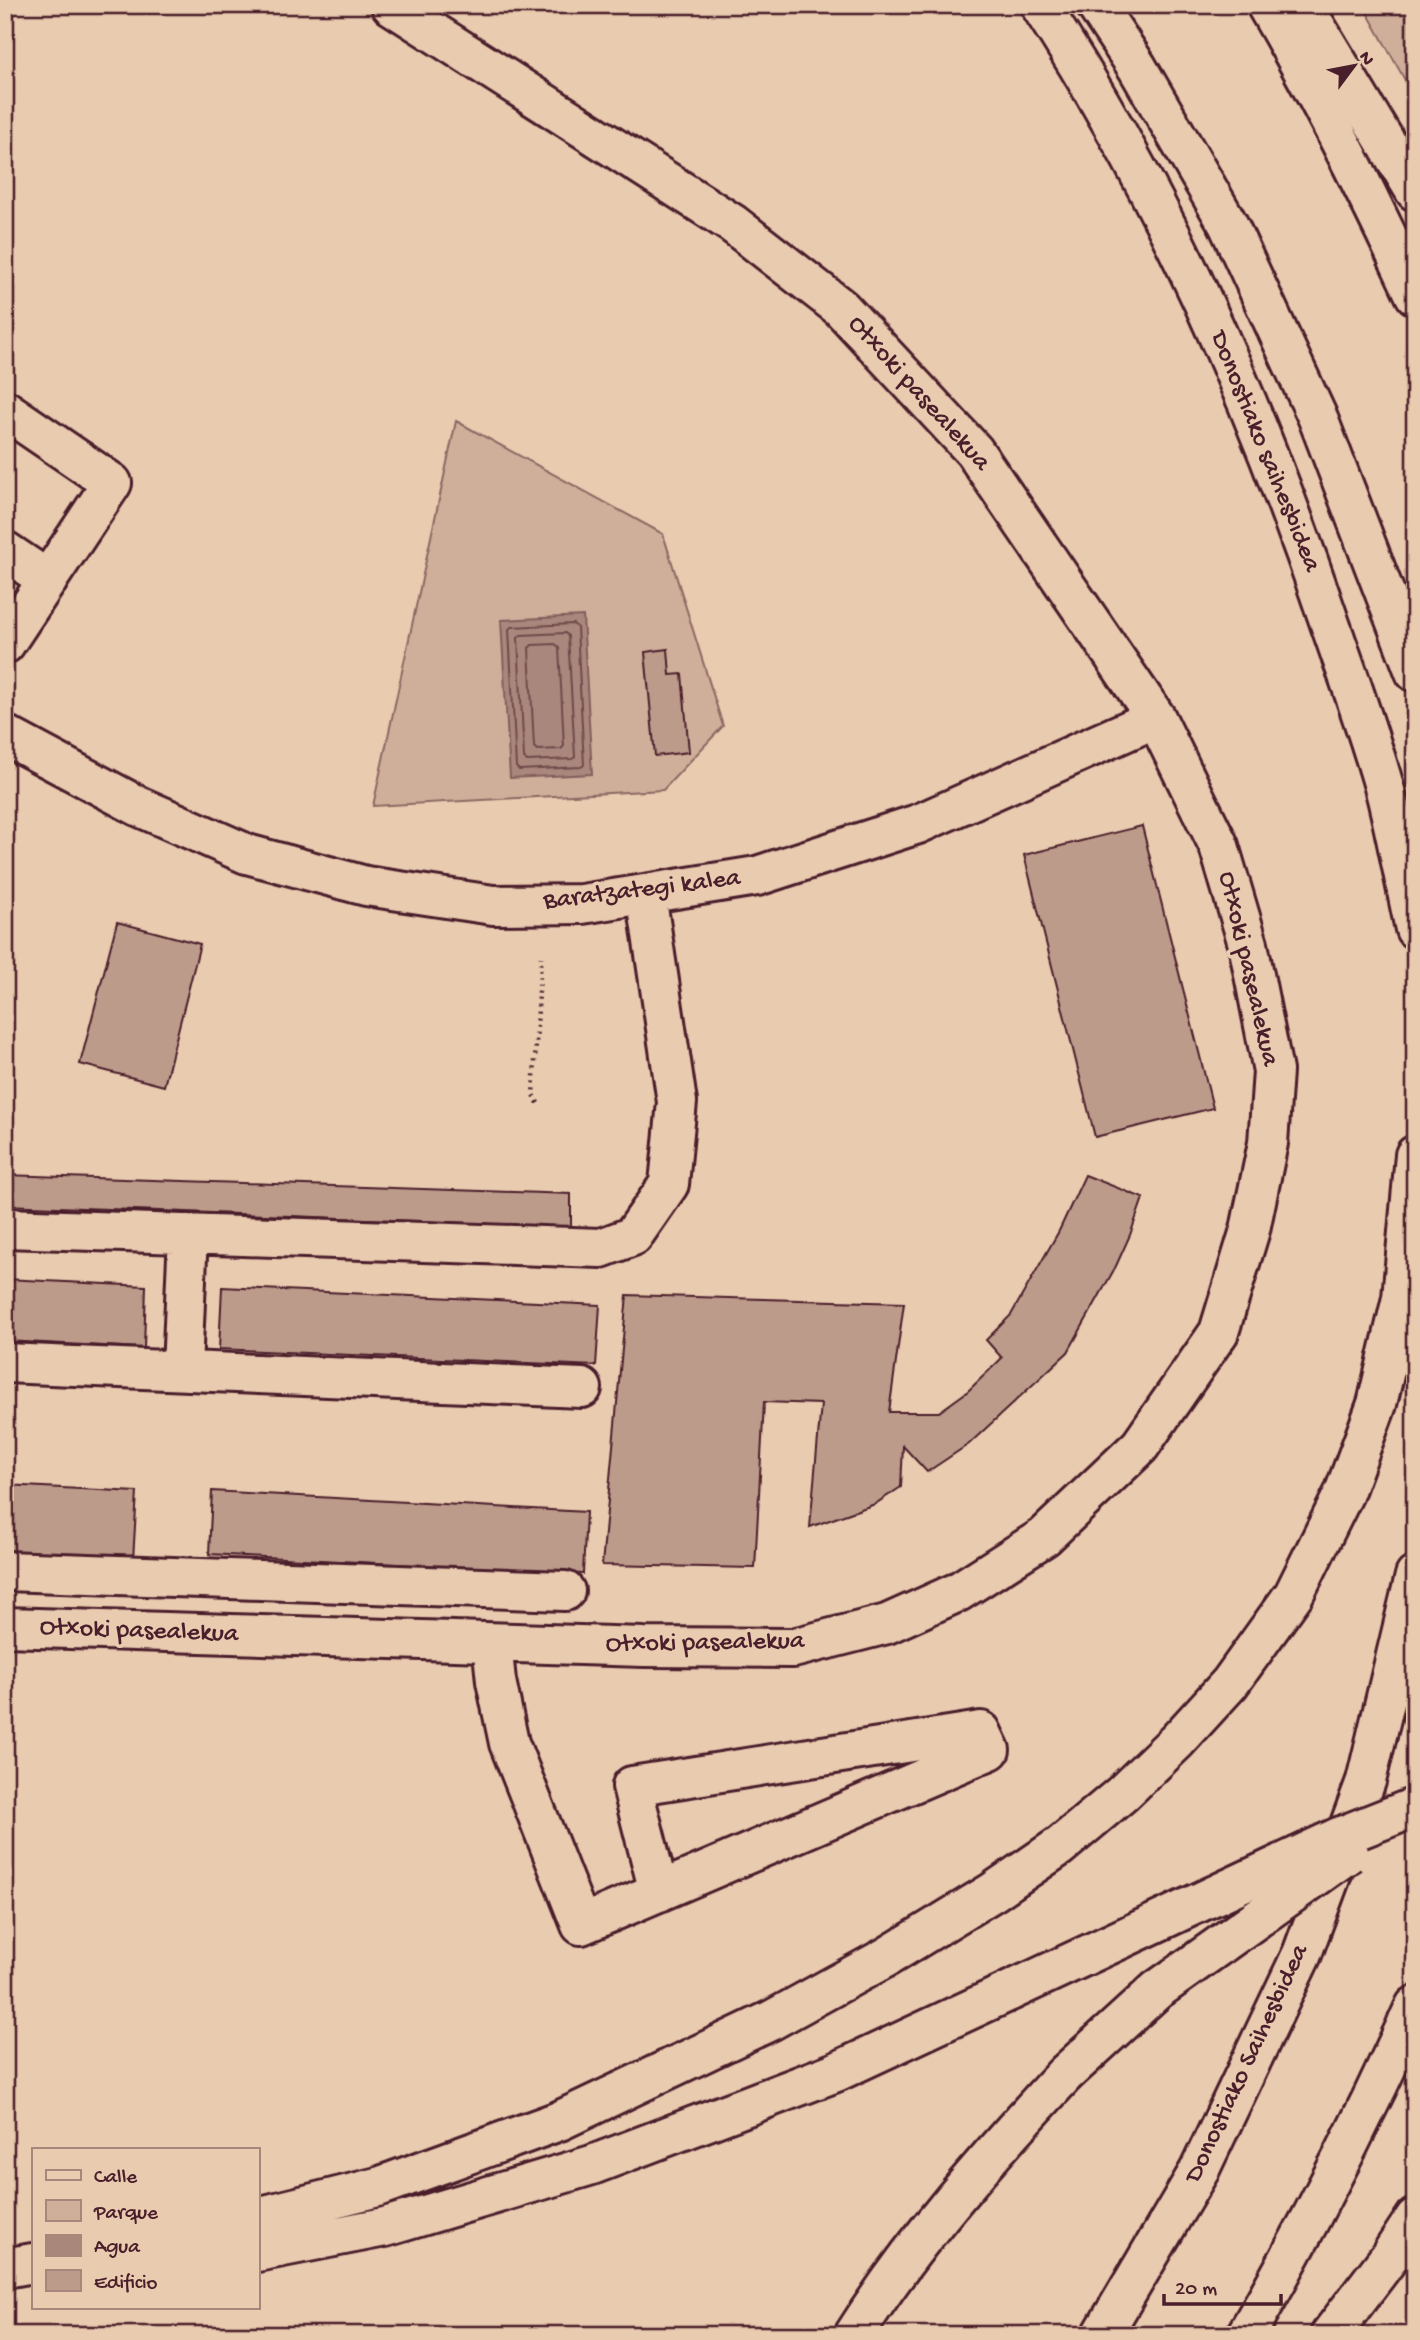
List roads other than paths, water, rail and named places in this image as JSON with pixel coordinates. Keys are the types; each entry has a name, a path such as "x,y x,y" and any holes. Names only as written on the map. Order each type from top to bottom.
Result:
{"main road":[{"name":"Otxoki pasealekua","path":"5,1627 492,1643 793,1648 887,1624 958,1592 1044,1537 1140,1446 1219,1332 1250,1230 1268,1143 1273,1071 1248,944 1219,846 1156,718 974,451 841,308 733,223 391,5"},
{"name":"Donostiako saihesbidea","path":"1041,5 1087,76 1160,212 1239,380 1292,512 1347,672 1385,794 1415,929"},
{"path":"1096,5 1137,66 1228,224 1317,416 1415,672"},
{"path":"1266,5 1308,77 1415,295"},
{"path":"1303,5 1415,191"},
{"path":"5,410 112,483 5,644"},
{"path":"5,551 48,580"},
{"name":"Baratzategi kalea","path":"5,735 138,806 247,854 366,886 494,905 582,904 757,876 918,824 1156,718"},
{"path":"5,1228 601,1248 633,1236 669,1184 677,1101 646,894"},
{"path":"259,2217 378,2187 559,2121 772,2020 885,1958 993,1892 1059,1846 1122,1794 1177,1741 1230,1682 1294,1594 1344,1493 1377,1404 1402,1298 1415,1155"},
{"path":"182,1369 188,1234"},
{"path":"5,1363 582,1388"},
{"path":"5,1572 565,1591"},
{"name":"Donostiako Saihesbidea","path":"1102,2335 1205,2159 1302,1954 1366,1781 1415,1576"},
{"path":"492,1643 496,1681 509,1743 580,1925 659,1892 990,1750 981,1731 632,1786 659,1892"},
{"path":"259,2252 385,2227 592,2165 836,2072 1339,1837 1415,1807"},
{"path":"854,2335 879,2294 947,2208 1005,2138 1065,2074 1157,1990 1348,1853 1415,1815"},
{"path":"1246,2335 1308,2227 1415,2006"},
{"path":"1330,2335 1388,2259 1415,2218"},
{"path":"1355,2335 1388,2259"},
{"path":"5,2268 32,2263"},
{"path":"5,2292 32,2288"}],"water":[{"path":"583,616 592,774 510,778 501,620"}]}
